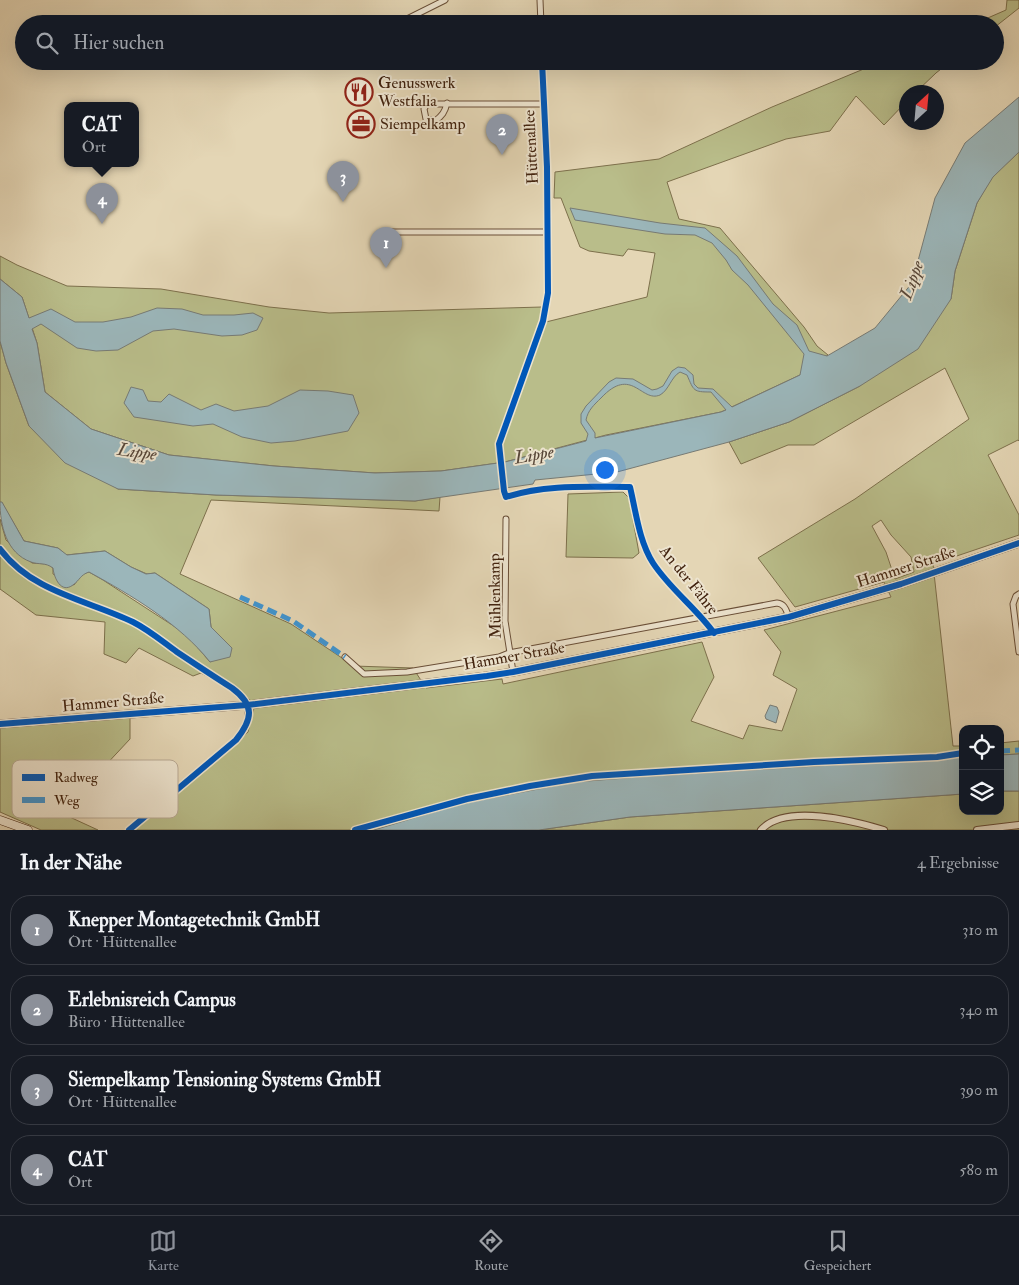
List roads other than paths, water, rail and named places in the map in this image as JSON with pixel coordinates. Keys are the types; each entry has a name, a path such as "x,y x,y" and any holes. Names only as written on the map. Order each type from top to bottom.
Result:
{"main road":[{"name":"Hammer Straße","path":"0,724 247,705 513,672 789,617 901,584 1019,543"},
{"path":"0,820 28,830"}],"street":[{"path":"415,15 444,0"},
{"path":"540,0 541,15"},
{"name":"Hüttenallee","path":"376,240 384,232 547,232 547,166 542,70"},
{"name":"Hüttenallee","path":"447,103 444,113 440,118 435,122 426,120 424,108 427,104 447,103 543,104"},
{"name":"An der Fähre","path":"630,486 643,544 653,563 690,607 703,618 714,633"},
{"name":"Mühlenkamp","path":"506,519 505,621 513,672"},
{"path":"1019,594 1012,604 1019,652"},
{"name":"Hammer Straße","path":"345,657 364,674 407,672 499,657 509,653 777,604 782,604 785,607 789,617"},
{"path":"178,789 236,740 246,727 249,716 247,705"},
{"path":"761,830 772,821 780,818 821,817 846,819 884,830"},
{"path":"129,830 143,818"},
{"path":"977,830 1019,825"}],"water":[{"name":"Lippe","path":"1019,97 1019,152 993,177 977,203 955,271 951,299 918,349 860,386 789,422 729,442 617,472 535,480 533,484 415,501 216,495 118,489 65,463 29,426 0,341 0,279 22,297 29,318 51,309 75,322 103,322 131,317 157,308 182,309 203,315 253,313 263,318 257,330 242,335 222,336 174,329 153,331 118,350 96,351 77,348 41,324 32,329 37,343 45,392 91,429 169,455 274,466 375,473 441,471 505,462 586,441 588,434 581,423 581,414 586,406 609,382 616,378 633,379 652,390 663,386 672,371 678,367 685,368 693,375 694,384 698,388 713,389 732,407 800,375 804,354 748,285 732,270 712,243 695,235 665,234 575,220 570,208 660,223 705,228 737,256 773,304 797,325 809,351 827,356 875,328 912,283 935,198 965,143","holes":["680,372 687,375 695,390 711,392 726,410 595,438 595,433 586,420 587,416 594,405 612,389 621,385 628,385 653,396 660,395 666,390 677,374"]},
{"path":"131,387 143,390 148,401 161,402 169,394 201,410 216,404 234,411 268,406 300,390 328,391 353,395 359,413 348,431 295,441 271,443 242,437 213,424 193,426 134,417 124,403"},
{"path":"0,502 2,502 24,541 58,548 67,555 105,551 146,574 155,573 209,609 211,627 232,648 230,657 210,662 184,635 154,611 89,572 69,587 65,588 59,584 53,568 22,558 10,545 3,529"},
{"path":"770,705 777,707 779,712 776,723 766,719 765,716"},
{"path":"1019,754 1019,791 1004,791 1004,755"},
{"path":"959,757 959,794 630,817 539,830 374,830 460,804 575,782"}],"place":[{"name":"Genusswerk Westfalia","path":"359,92"},
{"name":"Siempelkamp","path":"361,124"},
{"name":"Erlebnisreich Campus","path":"502,155"},
{"name":"Siempelkamp Tensioning Systems GmbH","path":"343,202"},
{"name":"CAT","path":"102,224"},
{"name":"Knepper Montagetechnik GmbH","path":"386,268"}]}
